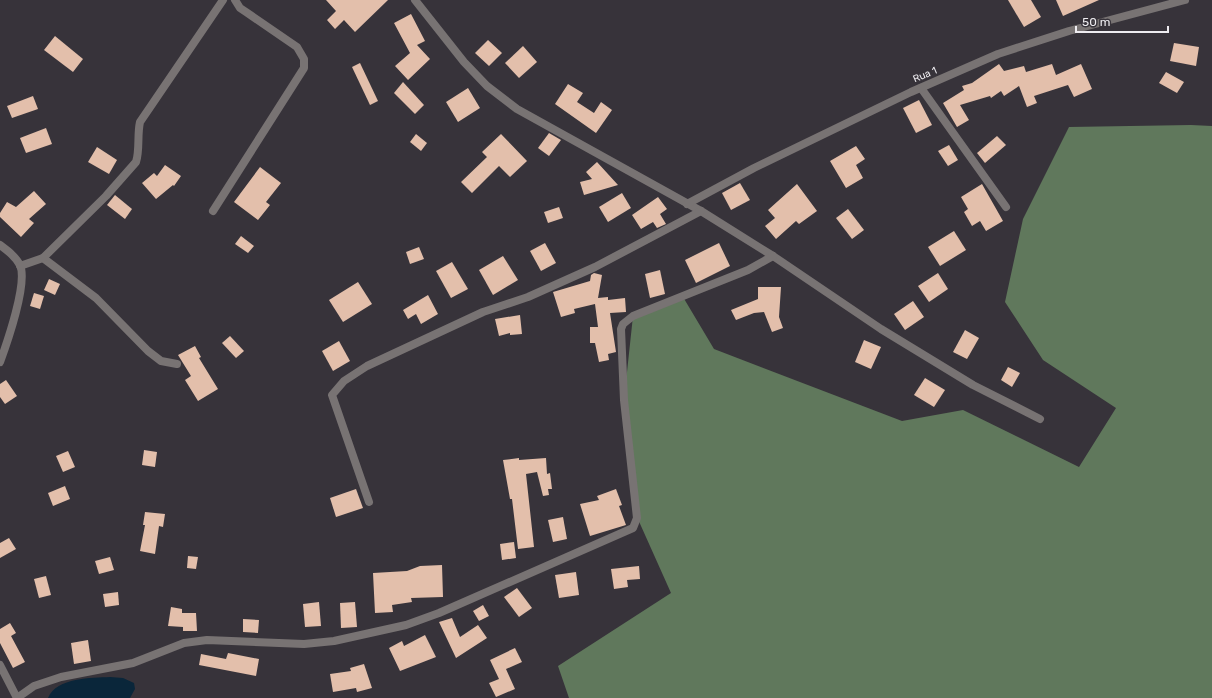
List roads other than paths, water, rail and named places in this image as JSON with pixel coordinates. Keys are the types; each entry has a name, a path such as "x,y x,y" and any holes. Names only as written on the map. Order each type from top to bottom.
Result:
{"street":[{"path":"20,266 43,258 106,196 136,162 138,155 138,133 140,122 223,0"},
{"path":"213,211 304,68 304,59 297,46 240,8 235,0"},
{"path":"415,0 464,62 487,86 517,109 701,211 773,256 852,311 973,385 1040,419"},
{"name":"Rua 1","path":"688,204 754,168 921,88 998,54 1069,31 1185,0"},
{"path":"921,88 1006,207"},
{"path":"369,502 332,395 344,381 367,366 427,337 483,312 528,297 595,267 701,211"},
{"path":"0,245 13,255 20,266 22,281 13,323 0,362"},
{"path":"0,665 17,698 34,686 61,677 133,663 184,644 207,640 304,644 334,641 406,625 439,613 629,530 636,524 637,518 624,400 621,329 623,324 634,316 748,270 773,256"},
{"path":"43,258 96,298 148,351 161,361 177,364"}],"water":[{"path":"110,677 123,678 134,683 135,689 130,698 48,698 53,691 67,682"}]}
